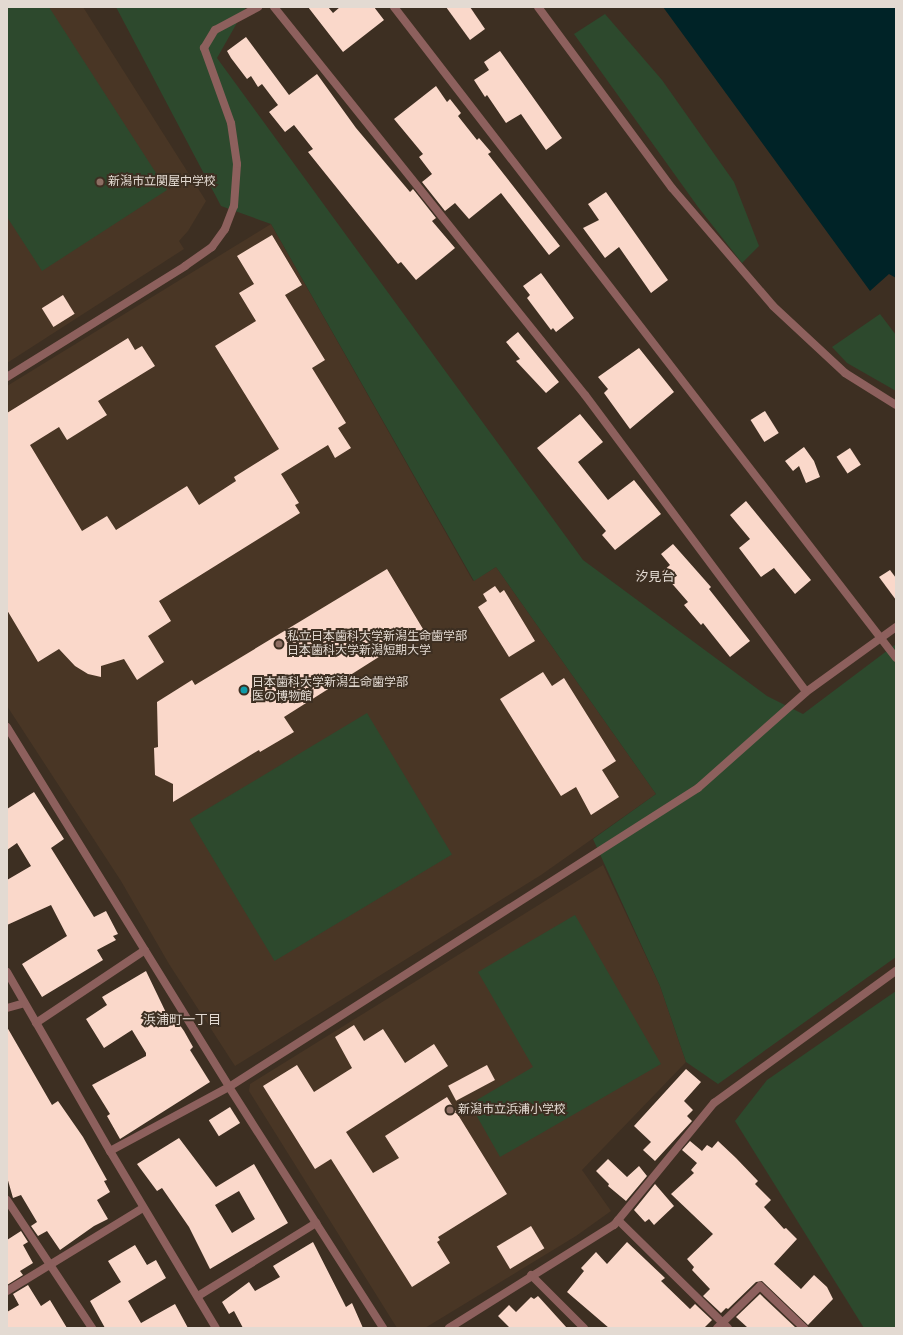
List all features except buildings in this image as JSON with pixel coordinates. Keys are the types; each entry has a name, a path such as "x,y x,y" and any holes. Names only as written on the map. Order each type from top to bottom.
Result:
{"street":[{"path":"7,377 185,266 212,247 225,229 234,206 237,164 231,123 204,48 216,30 258,7"},
{"path":"274,7 585,394 806,692"},
{"path":"394,7 896,658"},
{"path":"538,7 672,188 773,306 845,373 896,405"},
{"path":"110,1151 229,1087 698,788 806,692 896,627"},
{"path":"7,727 229,1087 383,1328"},
{"path":"36,1023 145,950"},
{"path":"449,1328 531,1275 614,1225 714,1103 896,971"},
{"path":"7,972 143,1208 198,1296 216,1328"},
{"path":"7,1008 24,1003"},
{"path":"7,1200 48,1265 92,1328"},
{"path":"7,1291 143,1208"},
{"path":"618,1220 722,1326 760,1286 804,1328"},
{"path":"198,1296 316,1223"},
{"path":"531,1275 584,1328"}],"shaded area":[{"name":"新潟市立関屋中学校","path":"7,7 83,7 206,201 188,231 179,241 184,249 7,363"},
{"name":"私立日本歯科大学新潟生命歯学部 日本歯科大学新潟短期大学","path":"271,224 473,581 496,567 656,794 541,875 235,1066 169,964 121,881 7,706 7,386"},
{"name":"新潟市立浜浦小学校","path":"603,865 660,986 686,1062 582,1170 611,1211 576,1236 425,1328 397,1328 249,1091 250,1084"}],"green space":[{"path":"7,7 49,7 167,190 42,271 7,217"},
{"path":"116,7 246,7 217,58 583,560 767,696 803,714 896,644 896,957 718,1084 686,1062 660,986 593,839 656,794 496,567 474,581 271,224 221,206"},
{"path":"605,14 662,80 734,182 759,246 742,263 698,207 574,34"},
{"path":"880,314 896,335 896,391 847,363 832,347"},
{"path":"367,713 452,854 275,961 190,820"},
{"path":"575,915 661,1064 500,1157 470,1104 533,1067 478,972"},
{"path":"896,991 896,1328 864,1328 735,1121 767,1080"}],"water":[{"path":"663,7 896,7 896,278 889,274 870,291"}],"place":[{"name":"新潟市立関屋中学校","path":"100,182"},
{"name":"私立日本歯科大学新潟生命歯学部 日本歯科大学新潟短期大学","path":"279,644"},
{"name":"日本歯科大学新潟生命歯学部 医の博物館","path":"244,690"},
{"name":"新潟市立浜浦小学校","path":"450,1110"}],"district":[{"name":"汐見台","path":"655,577"},
{"name":"浜浦町一丁目","path":"182,1020"}]}
